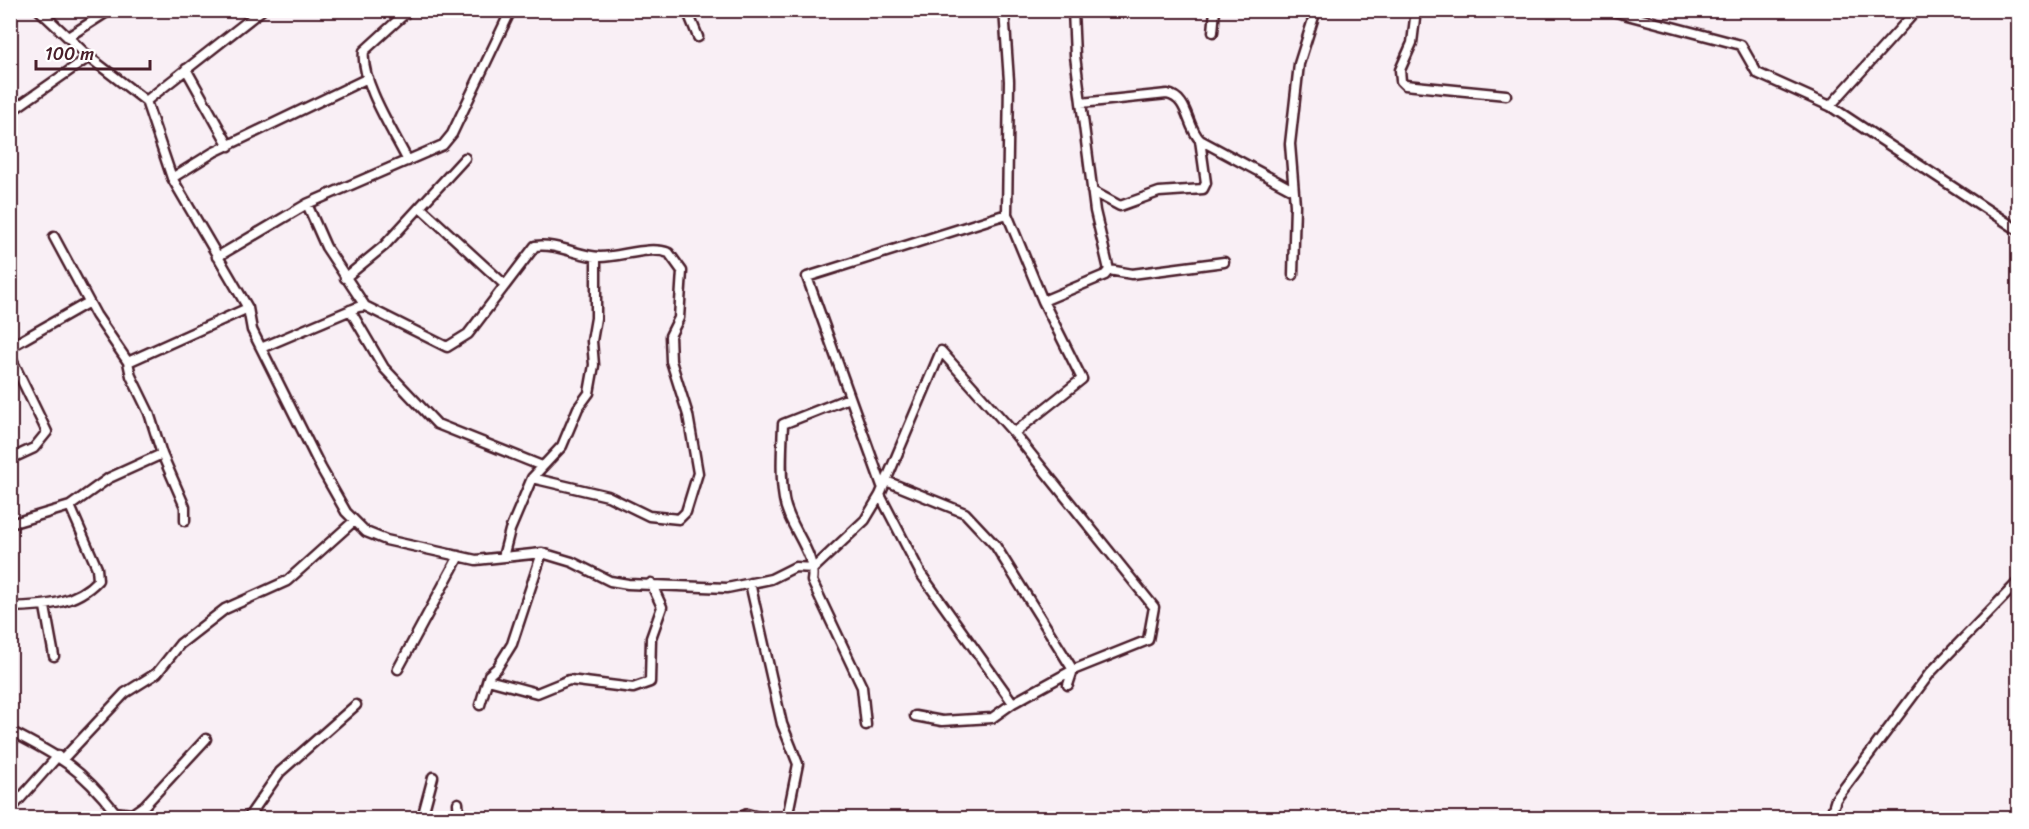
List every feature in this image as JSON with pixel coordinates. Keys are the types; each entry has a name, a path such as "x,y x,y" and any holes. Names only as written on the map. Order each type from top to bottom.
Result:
{"street":[{"path":"39,10 89,57 146,101 172,178 248,308 252,330 321,468 354,521 366,532 386,540 477,560 542,553 572,562 610,581 727,588 771,579 795,567 814,568 865,520 882,487 941,351 1014,433 1154,607 1148,639 1073,670 1013,703 992,718 942,721 915,716"},
{"path":"68,37 110,10"},
{"path":"146,101 262,10"},
{"path":"408,161 368,78 363,61 364,51 409,10"},
{"path":"217,257 307,204 444,145 453,134 511,10"},
{"path":"687,10 698,37"},
{"path":"1004,10 1009,81 1007,214 1043,300 1082,379 1014,433"},
{"path":"1073,10 1075,56 1092,191 1109,270"},
{"path":"1213,32 1215,10"},
{"path":"1293,275 1293,190 1290,144 1299,64 1316,10"},
{"path":"1416,10 1412,43 1400,70 1401,81 1405,85 1506,95"},
{"path":"1830,106 1917,10"},
{"path":"1608,11 1741,45 1757,73 1830,106 2019,230"},
{"path":"10,112 89,57"},
{"path":"186,69 229,146"},
{"path":"172,178 214,152 368,78"},
{"path":"1081,103 1167,94 1176,96 1182,101 1193,133 1200,140 1293,190"},
{"path":"1092,191 1120,206 1159,192 1203,189 1206,183 1200,140"},
{"path":"345,278 384,246 465,158"},
{"path":"307,204 326,247 365,306 447,347 468,334 535,246 546,246 596,257 662,250 675,258 682,271 679,318 670,336 671,361 688,415 698,473 696,488 687,512 679,519 649,516 599,494 532,478"},
{"path":"420,207 506,285"},
{"path":"1007,214 807,277 882,487 921,574 1013,703"},
{"path":"54,237 89,302 128,362 162,454 185,507 185,521"},
{"path":"502,557 510,530 532,478 562,446 592,383 596,257"},
{"path":"1109,270 1132,274 1224,262"},
{"path":"1043,300 1105,275 1109,270"},
{"path":"10,347 89,302"},
{"path":"261,348 350,310 365,306"},
{"path":"128,362 248,308"},
{"path":"350,310 384,368 437,424 542,465"},
{"path":"10,356 47,432 34,448 10,459"},
{"path":"849,398 783,424 784,499 791,524 814,568 812,581 862,687 866,724"},
{"path":"10,524 70,506 109,478 162,454"},
{"path":"882,487 964,513 995,545 1073,670"},
{"path":"10,607 45,607 90,589 98,580 97,568 70,506"},
{"path":"10,810 125,693 157,673 180,644 225,609 287,581 354,521"},
{"path":"480,705 488,680 512,644 542,553"},
{"path":"398,669 459,556"},
{"path":"1830,819 1836,799 1930,673 2019,582"},
{"path":"488,680 537,693 569,680 633,688 646,685 650,682 651,674 651,638 662,607 651,583"},
{"path":"750,584 782,724 798,764 787,819"},
{"path":"45,607 54,656"},
{"path":"1068,685 1073,670"},
{"path":"248,819 280,772 356,705"},
{"path":"10,731 79,771 97,788 112,815 132,814 145,805 206,739"},
{"path":"422,819 433,777"},
{"path":"458,803 459,819"},
{"path":"739,819 747,814 762,819"}]}
